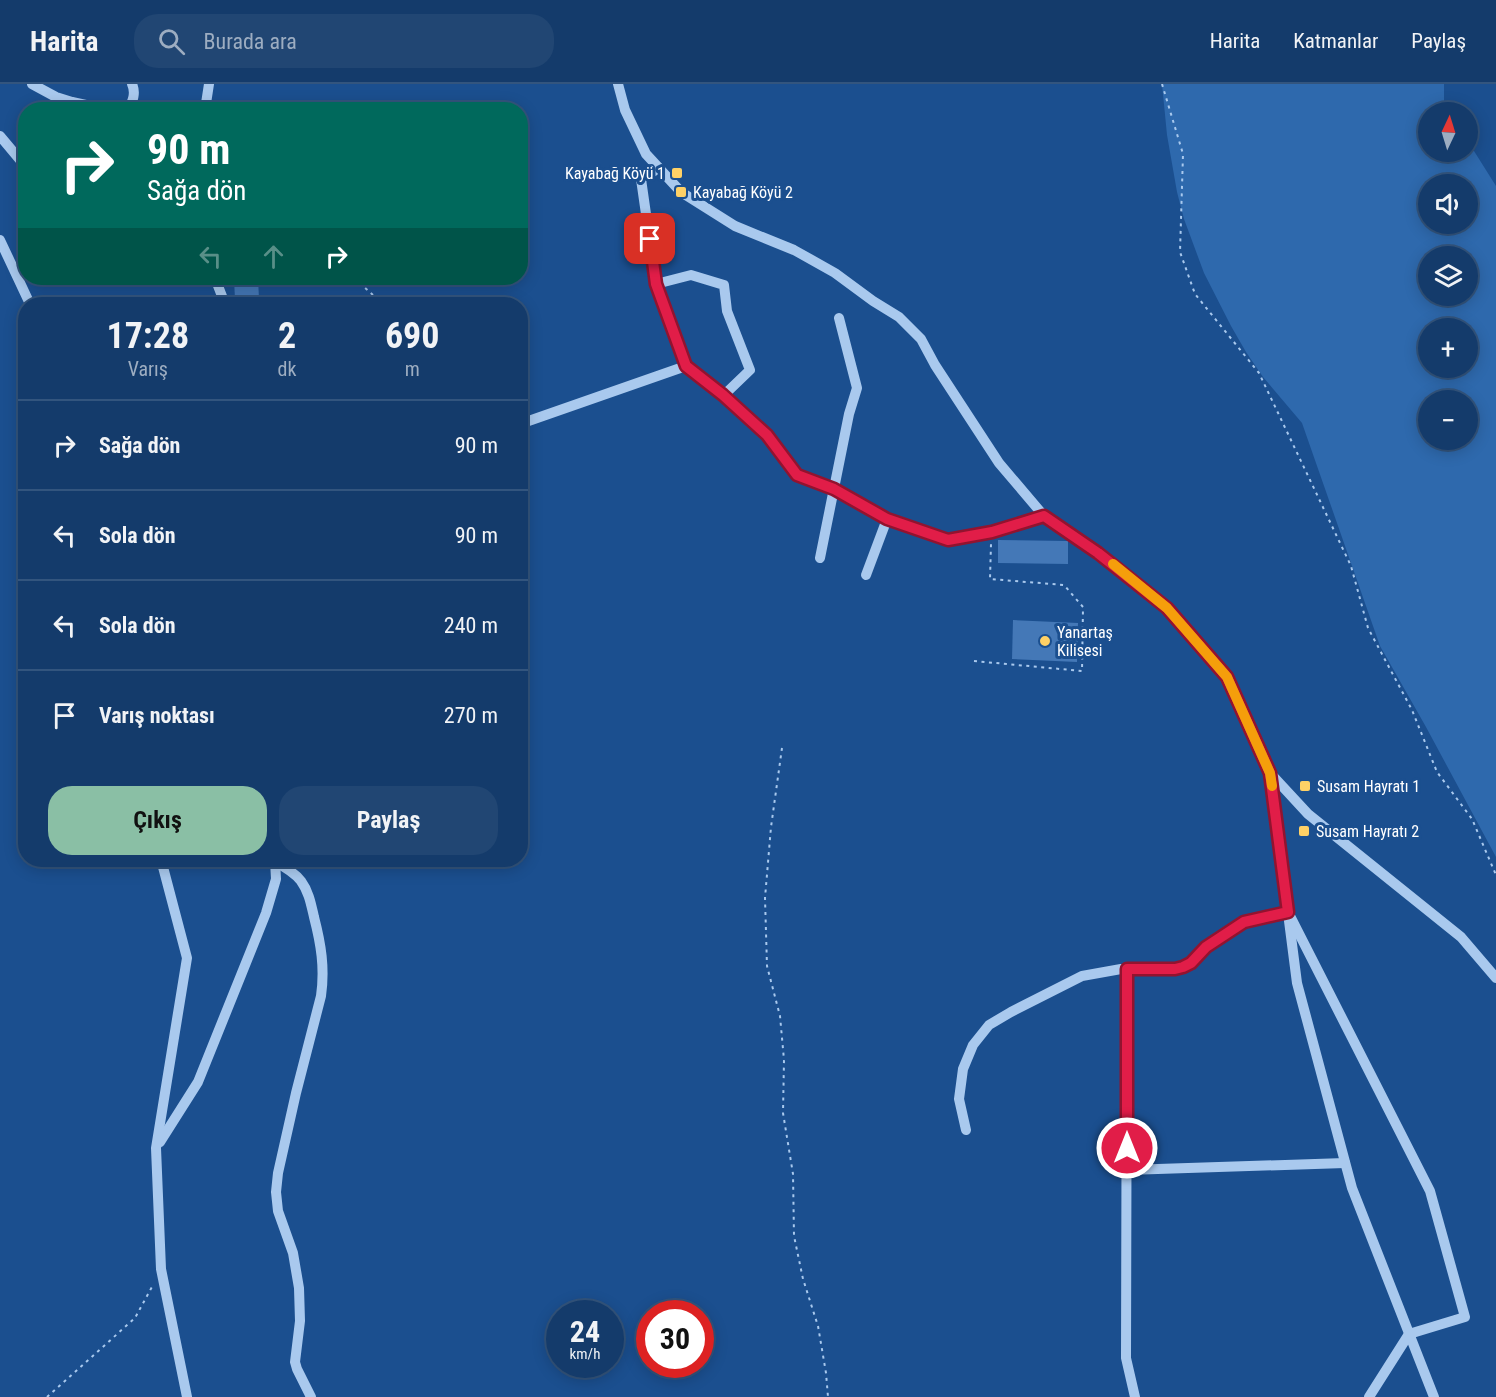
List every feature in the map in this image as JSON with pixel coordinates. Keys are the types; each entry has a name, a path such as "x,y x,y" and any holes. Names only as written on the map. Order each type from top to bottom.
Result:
{"street":[{"path":"32,84 74,102"},
{"path":"132,84 133,102"},
{"path":"206,102 209,84"},
{"path":"618,84 625,110 646,154 681,192 735,226 794,250 835,273 899,317 921,339 935,365 999,463 1044,516 1098,553 1167,608 1227,677 1270,773 1297,983 1352,1188 1434,1397"},
{"path":"0,136 18,157"},
{"path":"659,168 642,179 656,284 686,366 723,395 767,435 797,475 834,489 887,519 948,540 992,532 1044,516"},
{"path":"0,240 18,278"},
{"path":"656,284 691,275 724,285 727,311 750,370 723,395"},
{"path":"820,558 849,414 857,388 839,318"},
{"path":"528,421 686,366"},
{"path":"866,575 887,519"},
{"path":"1270,773 1308,814 1461,937 1496,978"},
{"path":"162,867 187,958 156,1148 161,1269 187,1397"},
{"path":"156,1148 198,1082 266,913 276,879 275,867"},
{"path":"286,867 305,887 323,958 321,996 296,1093 278,1173 276,1192 278,1211 293,1253 299,1288 300,1321 297,1369 311,1397"},
{"path":"966,1130 959,1099 963,1068 973,1045 990,1025 1082,976 1121,969 1183,967 1191,963 1206,947 1244,922 1288,912"},
{"path":"1288,912 1430,1191 1466,1317 1409,1334 1369,1397"},
{"path":"1127,969 1126,1358 1135,1397"},
{"path":"1127,1170 1345,1163"}],"path":[{"path":"1162,84 1183,154 1180,252 1195,294 1259,373 1351,566 1368,628 1412,711 1437,772 1472,819 1496,875"},
{"path":"362,285 375,297"},
{"path":"974,661 1082,671 1083,607 1065,585 990,579 992,532"},
{"path":"782,748 771,827 765,898 767,966 780,1016 784,1060 783,1113 793,1174 794,1236 803,1280 818,1326 828,1397"},
{"path":"47,1397 135,1318 161,1269"}],"shaded area":[{"path":"1162,84 1444,84 1444,102 1418,102 1418,162 1478,162 1478,157 1496,186 1496,857 1380,646 1302,423 1263,377 1231,326 1204,273 1184,219 1167,135"}],"building":[{"path":"234,285 258,285 259,297 235,297"},
{"path":"998,540 1068,541 1068,564 998,563"},
{"name":"Yanartaş Kilisesi","path":"1013,620 1078,623 1077,662 1012,659"}],"slow traffic":[{"path":"1113,564 1167,608 1227,677 1270,773 1272,786"}],"place":[{"name":"Kayabağ Köyü 1","path":"677,173"},
{"name":"Kayabağ Köyü 2","path":"681,192"},
{"name":"Yanartaş Kilisesi","path":"1045,641"},
{"name":"Susam Hayratı 1","path":"1305,786"},
{"name":"Susam Hayratı 2","path":"1304,831"}],"route":[{"path":"650,239 656,284 686,366 723,395 767,435 797,475 834,489 887,519 948,540 992,532 1044,516 1098,553 1167,608 1227,677 1270,773 1288,912 1244,922 1206,947 1191,963 1183,967 1127,969 1127,1148"}]}
